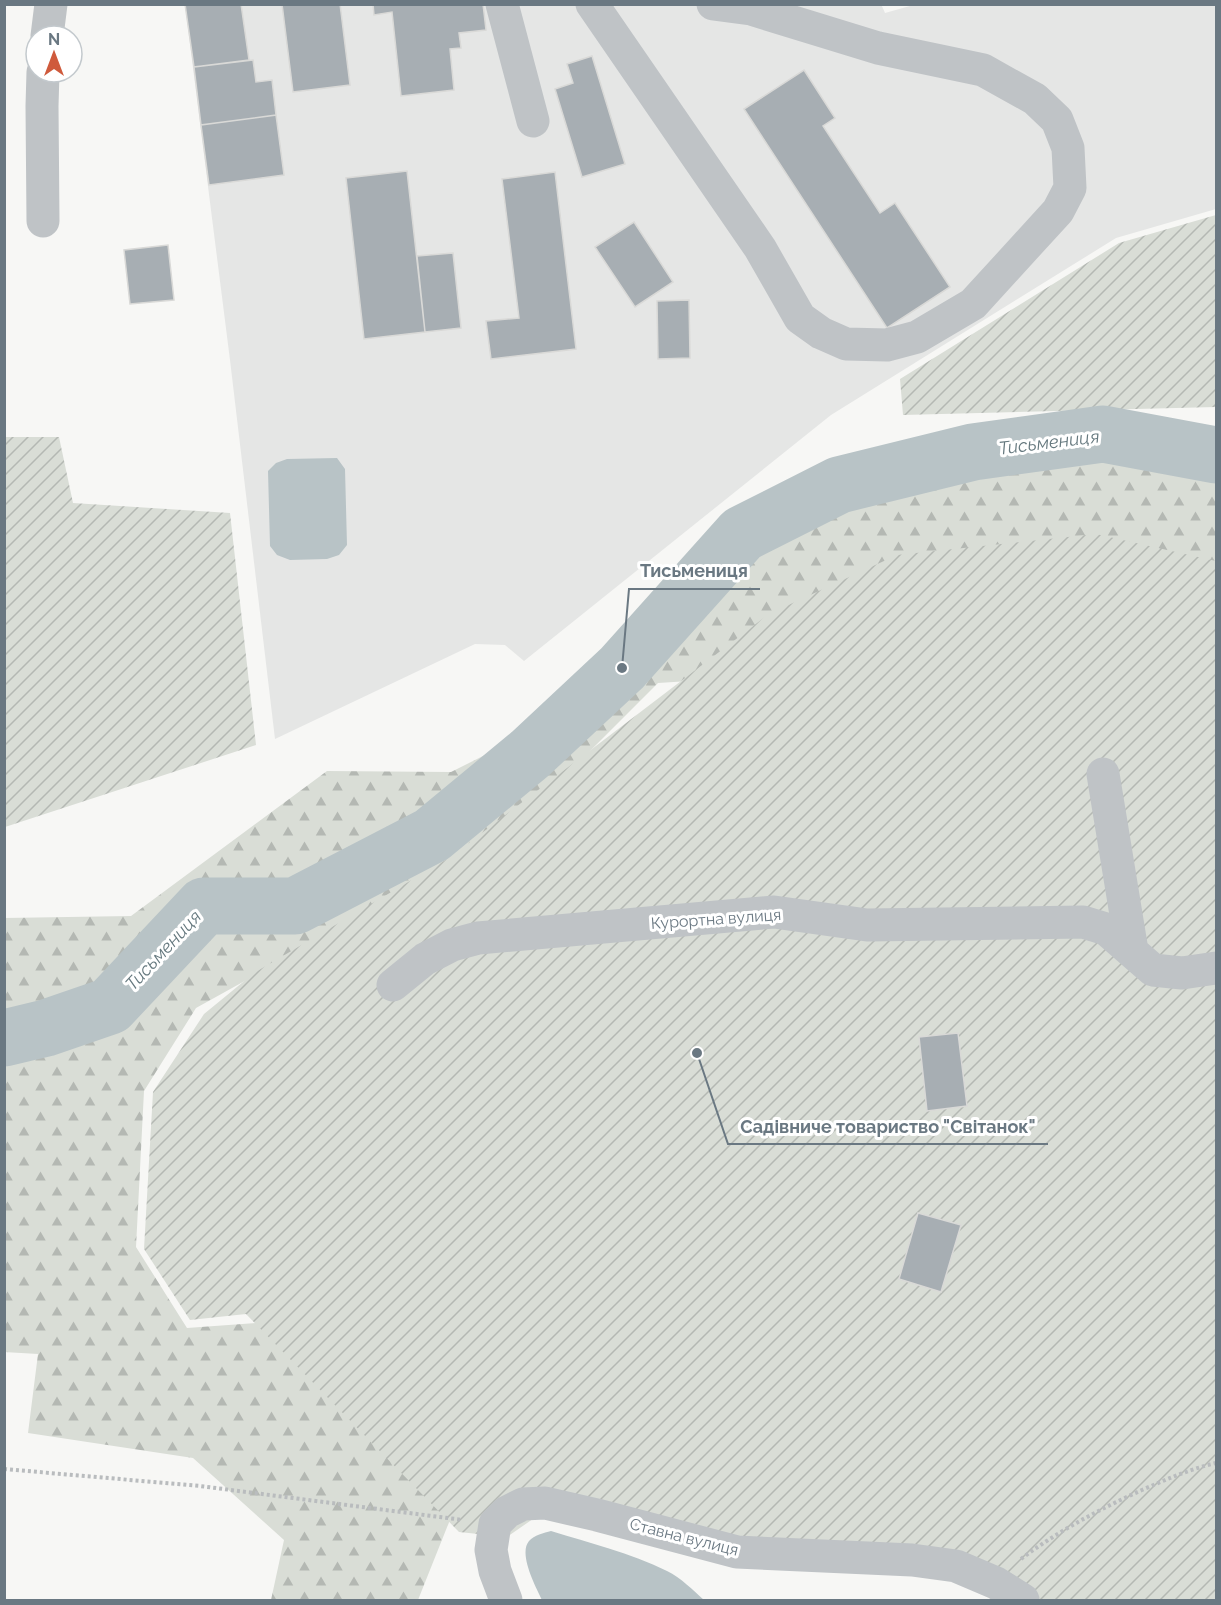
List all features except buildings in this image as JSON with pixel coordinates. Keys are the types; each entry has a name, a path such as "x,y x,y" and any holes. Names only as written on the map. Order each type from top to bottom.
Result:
{"lane":[{"path":"48,24 51,4"},
{"path":"502,4 533,121"},
{"path":"592,4 760,249 800,318 821,333 846,344 887,345 917,338 973,304 1058,211 1070,188 1068,148 1057,120 1035,99 983,70 878,48 751,9 713,4"},
{"path":"43,84 43,221"},
{"path":"1103,774 1132,951"},
{"name":"Курортна вулиця","path":"393,985 425,959 452,945 478,938 774,912 867,925 1083,922 1106,929 1154,970 1182,973 1216,968"},
{"name":"Ставна вулиця","path":"495,1524 507,1512 523,1504 545,1503 737,1552 912,1560 956,1566 996,1582 1023,1600"},
{"path":"495,1524 491,1550 495,1571 506,1600"}],"path":[{"path":"996,1582 1042,1543 1106,1506 1176,1475 1216,1463"},
{"path":"4,1469 200,1486 495,1524"}],"shaded area":[{"path":"881,4 885,13 917,4 1216,5 1216,209 1116,238 831,415 524,661 505,645 475,644 275,739 185,5"},
{"path":"337,458 345,469 347,545 339,555 327,559 290,560 277,555 270,546 268,471 276,463 287,459"},
{"path":"551,1531 639,1559 667,1571 687,1584 704,1600 542,1600 529,1570 526,1547 534,1537"}],"green space":[{"path":"1216,215 1216,407 903,415 900,379 1119,243"},
{"path":"5,437 59,437 73,503 230,513 256,745 5,827"},
{"path":"1216,449 1216,647 658,683 504,837 196,1008 144,1091 136,1247 187,1328 256,1323 479,1447 418,1600 271,1600 284,1540 193,1458 28,1433 38,1354 4,1352 4,918 131,916 327,771 451,772 631,682 753,548 845,496 976,464 1101,451"},
{"path":"1096,534 1216,561 1216,1600 1001,1600 948,1578 540,1514 507,1537 459,1532 246,1314 190,1320 144,1249 153,1092 204,1014 254,973 449,858 769,614 897,555"}],"waterway":[{"name":"Тисьмениця","path":"4,1038 46,1028 110,1006 204,906 295,906 432,835 530,754 622,668 742,534 839,485 973,452 1103,434 1216,455"}],"place":[{"name":"Тисьмениця","path":"622,668"},
{"name":"Садівниче товариство \"Світанок\"","path":"697,1053"}]}
